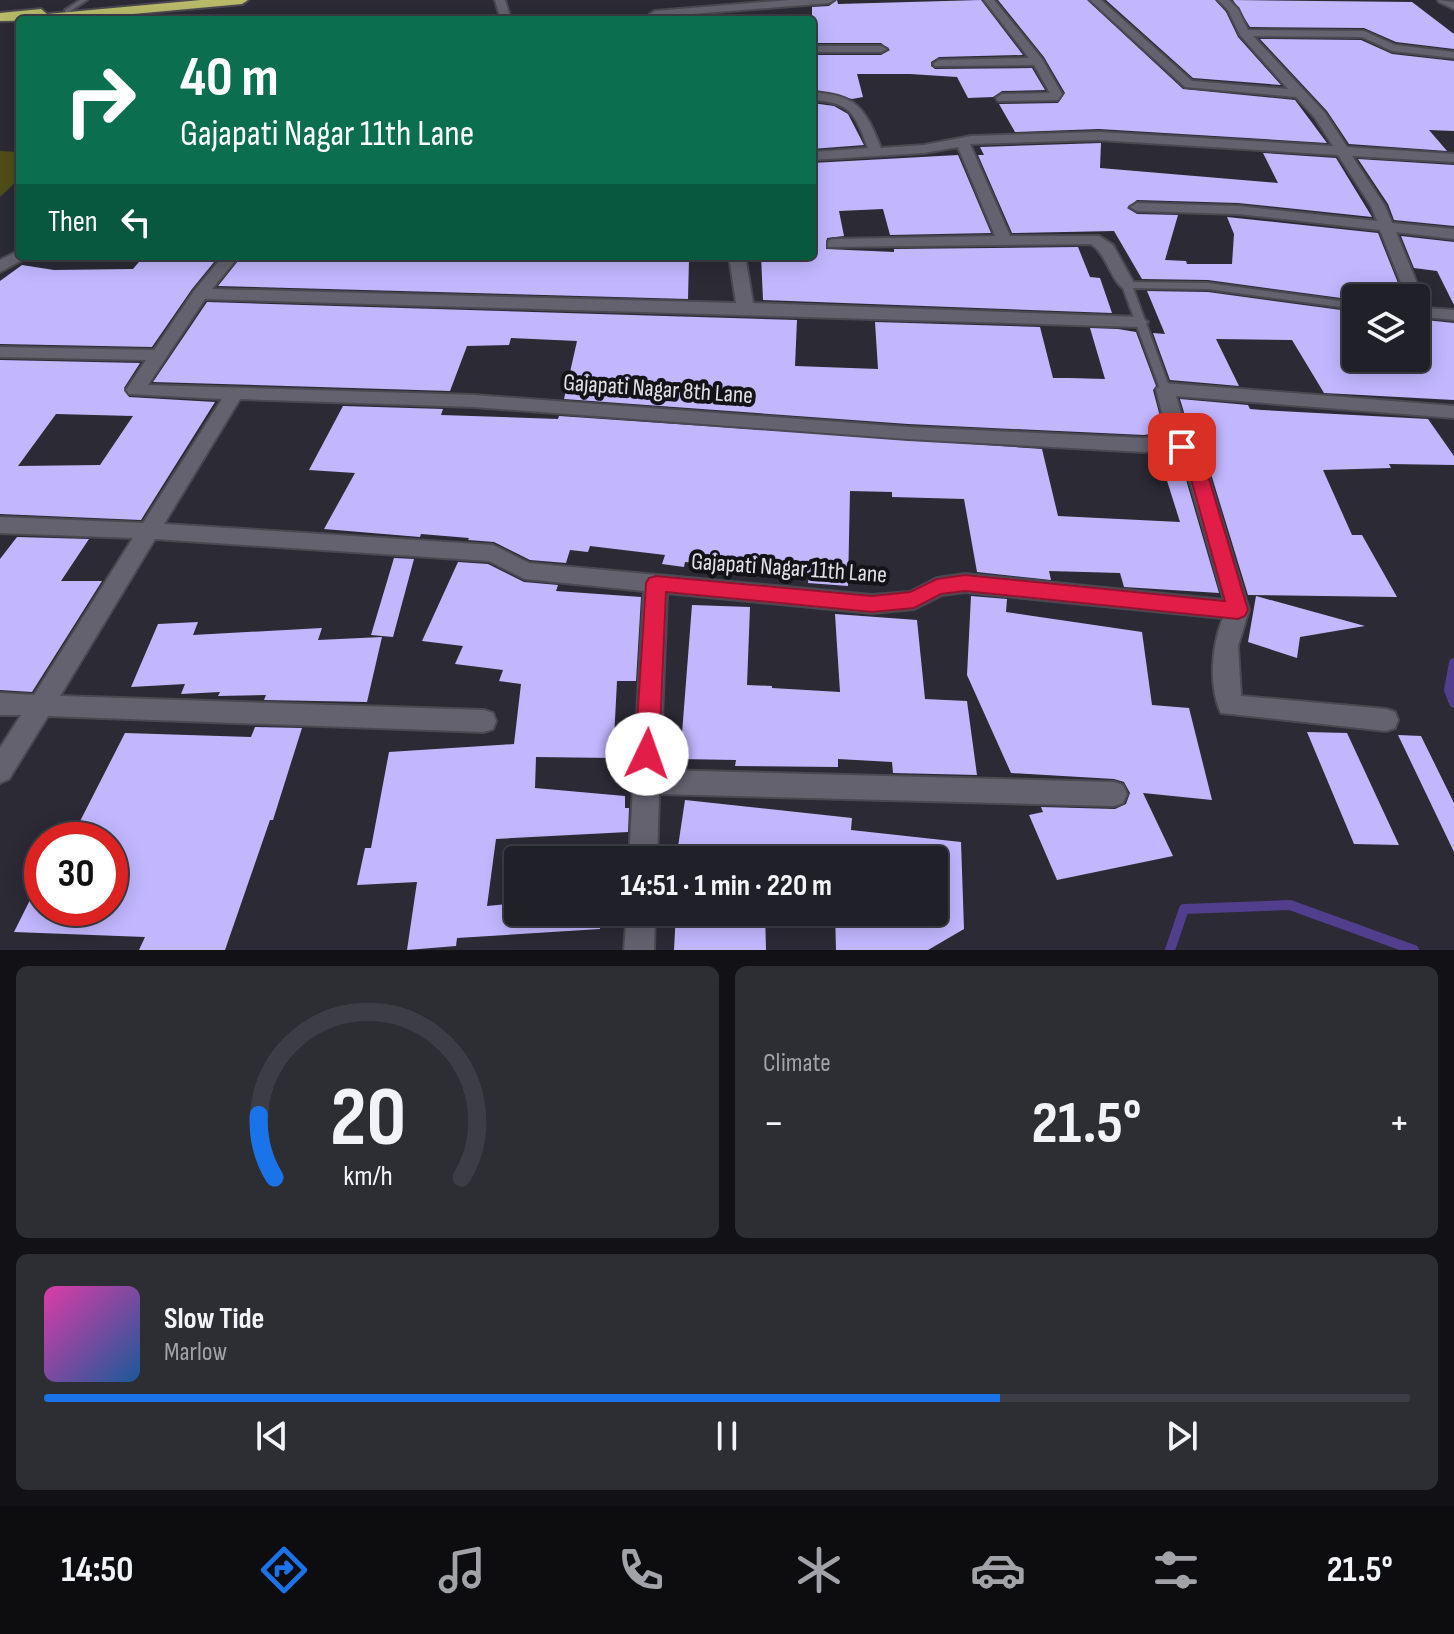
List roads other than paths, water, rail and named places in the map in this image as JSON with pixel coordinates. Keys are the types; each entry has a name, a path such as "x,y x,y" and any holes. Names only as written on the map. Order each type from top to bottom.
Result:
{"highway":[{"path":"55,16 181,0"},
{"path":"30,16 242,0"}],"street":[{"path":"655,14 829,0"},
{"path":"989,0 1038,61 1056,94 1054,97 1002,98"},
{"path":"1095,0 1189,84 1300,94"},
{"path":"1223,0 1233,9 1244,33 1320,116 1378,206 1409,284"},
{"path":"1443,0 1454,6"},
{"path":"766,5 767,16"},
{"path":"1244,33 1364,34 1392,48 1454,55"},
{"path":"816,49 881,49"},
{"path":"939,64 1038,61"},
{"path":"816,96 845,100 857,107 876,153"},
{"path":"816,156 940,147 962,141 1099,136 1454,158"},
{"path":"962,141 1004,240"},
{"path":"1137,207 1238,210 1454,234"},
{"path":"833,244 1098,240 1108,248 1127,285"},
{"path":"0,352 158,355 228,260"},
{"path":"738,260 745,308"},
{"path":"200,294 1140,322"},
{"path":"1430,309 1454,315"},
{"name":"Gajapati Nagar 8th Lane","path":"158,355 135,390 474,401 893,432 1097,442 1155,444 1173,436"},
{"path":"1386,720 1230,706 1223,664 1226,636 1238,610 1195,465 1173,436 1176,424 1165,389 1454,412"},
{"path":"0,771 235,393"},
{"name":"Gajapati Nagar 11th Lane","path":"0,525 351,542 493,553 525,571 872,604 914,600 937,587 965,583 1238,610"},
{"path":"643,846 656,583"},
{"path":"0,704 484,721"},
{"path":"645,782 1114,794"},
{"path":"639,950 640,926"}],"lane":[{"path":"67,11 84,0"},
{"path":"1165,389 1127,285 1208,286 1342,304"}],"waterway":[{"path":"1454,663 1449,690 1454,703"},
{"path":"1170,950 1184,909 1290,905 1414,950"}]}
